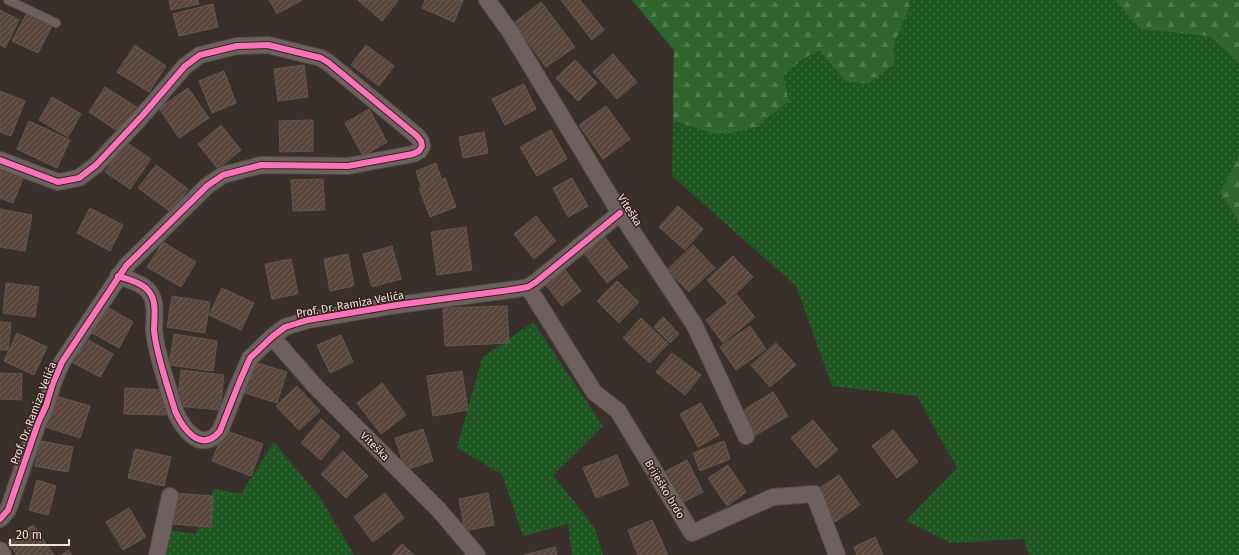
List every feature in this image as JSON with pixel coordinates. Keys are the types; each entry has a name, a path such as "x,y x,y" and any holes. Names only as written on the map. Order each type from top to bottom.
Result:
{"street":[{"name":"Viteška","path":"487,0 509,30 620,213 694,324 746,436"},
{"name":"Prof. Dr. Ramiza Velića","path":"0,160 58,182 79,178 96,165 142,116 185,66 200,55 237,46 268,45 321,58 334,67 417,136 421,141 422,146 419,151 413,154 348,166 261,165 223,175 207,186 126,266 62,362 53,383 46,406 38,423 8,510 0,519"},
{"name":"Prof. Dr. Ramiza Velića","path":"118,276 145,286 150,292 153,298 154,332 157,347 175,411 184,429 201,440 209,440 220,431 250,358 285,327 308,320 397,305 528,287 620,213"},
{"name":"Briješko brdo","path":"528,287 594,392 618,412 692,533 773,497 814,494 837,555"},
{"name":"Viteška","path":"272,337 315,386 439,510 477,555"},
{"path":"157,555 170,496"},
{"path":"0,550 3,555"}],"lane":[{"path":"8,0 56,23"}],"green space":[{"path":"632,0 1239,0 1239,555 1029,555 1024,539 951,543 906,521 957,468 917,396 832,386 796,286 672,176 674,50"},
{"path":"632,0 910,0 908,11 893,46 894,64 868,84 845,81 820,50 804,58 783,75 789,101 756,127 730,133 712,133 673,120 674,50"},
{"path":"1115,0 1239,0 1239,62 1209,36 1141,29"},
{"path":"1239,157 1239,222 1220,192"},
{"path":"533,322 603,426 553,475 595,528 603,555 572,555 568,524 523,536 502,474 457,448 482,358"},
{"path":"274,442 321,499 354,555 154,555 169,530 196,534 214,489 241,494"}],"building":[{"path":"169,0 198,0 199,4 171,10"},
{"path":"269,0 302,0 277,14"},
{"path":"358,0 397,0 398,1 382,21"},
{"path":"425,0 463,0 454,22 422,8"},
{"path":"561,0 580,0 604,30 592,40"},
{"path":"541,2 575,47 546,67 514,23"},
{"path":"213,4 218,27 179,36 173,14"},
{"path":"0,10 19,20 5,48 0,45"},
{"path":"28,11 53,24 38,53 12,41"},
{"path":"135,45 166,66 149,92 117,72"},
{"path":"366,45 394,66 379,86 351,65"},
{"path":"613,54 637,82 617,99 593,72"},
{"path":"575,60 597,83 578,101 556,78"},
{"path":"304,65 308,97 278,101 274,69"},
{"path":"224,71 236,103 212,113 199,81"},
{"path":"524,84 536,109 505,125 492,99"},
{"path":"105,87 138,108 122,134 89,112"},
{"path":"188,88 209,118 179,138 159,108"},
{"path":"0,91 25,101 11,136 0,132"},
{"path":"52,97 81,114 68,137 39,120"},
{"path":"606,106 630,139 603,159 579,125"},
{"path":"369,109 387,142 363,156 345,123"},
{"path":"313,120 313,151 280,152 279,121"},
{"path":"29,121 70,140 57,168 17,149"},
{"path":"221,125 241,150 218,169 198,144"},
{"path":"551,130 567,159 537,176 520,147"},
{"path":"484,132 488,153 463,158 459,137"},
{"path":"126,142 151,159 130,189 105,172"},
{"path":"0,161 26,171 13,203 0,198"},
{"path":"436,163 441,178 421,186 416,171"},
{"path":"156,165 188,189 171,212 138,188"},
{"path":"445,178 456,207 430,217 419,188"},
{"path":"572,178 588,206 568,217 553,188"},
{"path":"323,179 325,210 293,211 291,180"},
{"path":"678,206 703,229 685,250 659,227"},
{"path":"90,208 123,225 110,251 77,233"},
{"path":"0,209 32,215 25,251 0,247"},
{"path":"536,216 556,241 534,259 514,234"},
{"path":"466,227 472,270 437,275 431,232"},
{"path":"604,236 628,267 607,283 583,252"},
{"path":"163,242 196,262 181,287 147,267"},
{"path":"693,245 715,268 689,292 667,270"},
{"path":"392,246 401,279 372,287 363,254"},
{"path":"348,254 354,286 330,291 324,259"},
{"path":"733,256 753,277 727,302 707,280"},
{"path":"291,259 298,294 272,299 265,264"},
{"path":"562,266 581,291 562,306 543,281"},
{"path":"617,281 639,302 619,323 597,301"},
{"path":"6,283 39,287 35,317 3,313"},
{"path":"222,288 254,303 241,330 209,315"},
{"path":"737,295 755,317 723,343 706,320"},
{"path":"172,296 210,302 205,333 167,327"},
{"path":"102,304 133,322 119,348 87,330"},
{"path":"507,306 509,343 445,346 443,308"},
{"path":"663,317 679,334 670,343 654,327"},
{"path":"641,318 668,344 650,363 623,338"},
{"path":"0,322 11,323 8,350 0,350"},
{"path":"750,326 766,349 736,370 720,347"},
{"path":"17,333 47,347 34,375 4,361"},
{"path":"174,334 217,341 213,371 169,365"},
{"path":"341,335 353,362 330,373 317,345"},
{"path":"81,336 113,354 100,377 68,360"},
{"path":"776,343 796,365 770,387 751,365"},
{"path":"672,353 701,375 685,395 656,372"},
{"path":"254,362 287,372 277,403 245,393"},
{"path":"181,370 224,375 220,410 177,406"},
{"path":"462,371 468,410 433,416 427,376"},
{"path":"0,373 22,374 21,400 0,399"},
{"path":"382,383 406,415 381,434 357,403"},
{"path":"297,386 320,411 299,430 276,406"},
{"path":"125,388 168,390 167,415 124,414"},
{"path":"773,392 788,416 756,435 742,411"},
{"path":"56,396 90,406 80,438 46,427"},
{"path":"701,403 719,435 698,447 680,414"},
{"path":"321,419 340,436 321,460 301,443"},
{"path":"813,420 838,450 816,468 791,438"},
{"path":"423,429 433,461 405,470 395,438"},
{"path":"224,430 263,444 251,476 212,461"},
{"path":"893,430 918,462 897,478 872,446"},
{"path":"41,441 73,447 68,472 35,466"},
{"path":"724,441 730,459 700,471 693,453"},
{"path":"135,449 171,457 164,486 128,478"},
{"path":"343,451 368,476 346,498 321,474"},
{"path":"617,455 629,485 596,498 583,468"},
{"path":"687,460 703,492 677,505 661,474"},
{"path":"728,465 746,492 727,506 708,478"},
{"path":"839,475 860,505 835,522 814,492"},
{"path":"37,480 56,486 48,515 29,510"},
{"path":"174,493 213,496 211,527 172,524"},
{"path":"385,493 404,518 373,542 354,517"},
{"path":"488,493 494,525 465,531 459,499"},
{"path":"129,508 146,537 123,550 106,522"},
{"path":"652,520 668,555 638,555 628,530"},
{"path":"33,525 54,555 17,555 8,543"},
{"path":"875,537 883,555 857,555 854,547"},
{"path":"402,544 414,555 392,555"},
{"path":"555,547 557,555 524,555"},
{"path":"68,550 72,555 62,555"}],"cycle path":[{"path":"0,160 58,182 79,178 96,165 142,116 185,66 200,55 237,46 268,45 321,58 417,136 421,141 422,146 419,151 413,154 348,166 261,165 223,175 207,186 126,266 62,362 53,383 46,406 38,423 8,510 0,519"},
{"path":"118,276 140,284 150,293 154,301 154,330 157,349 175,411 183,425 193,436 200,440 206,440 213,437 220,431 250,358 285,327 308,320 397,305 528,287 620,213"}]}
